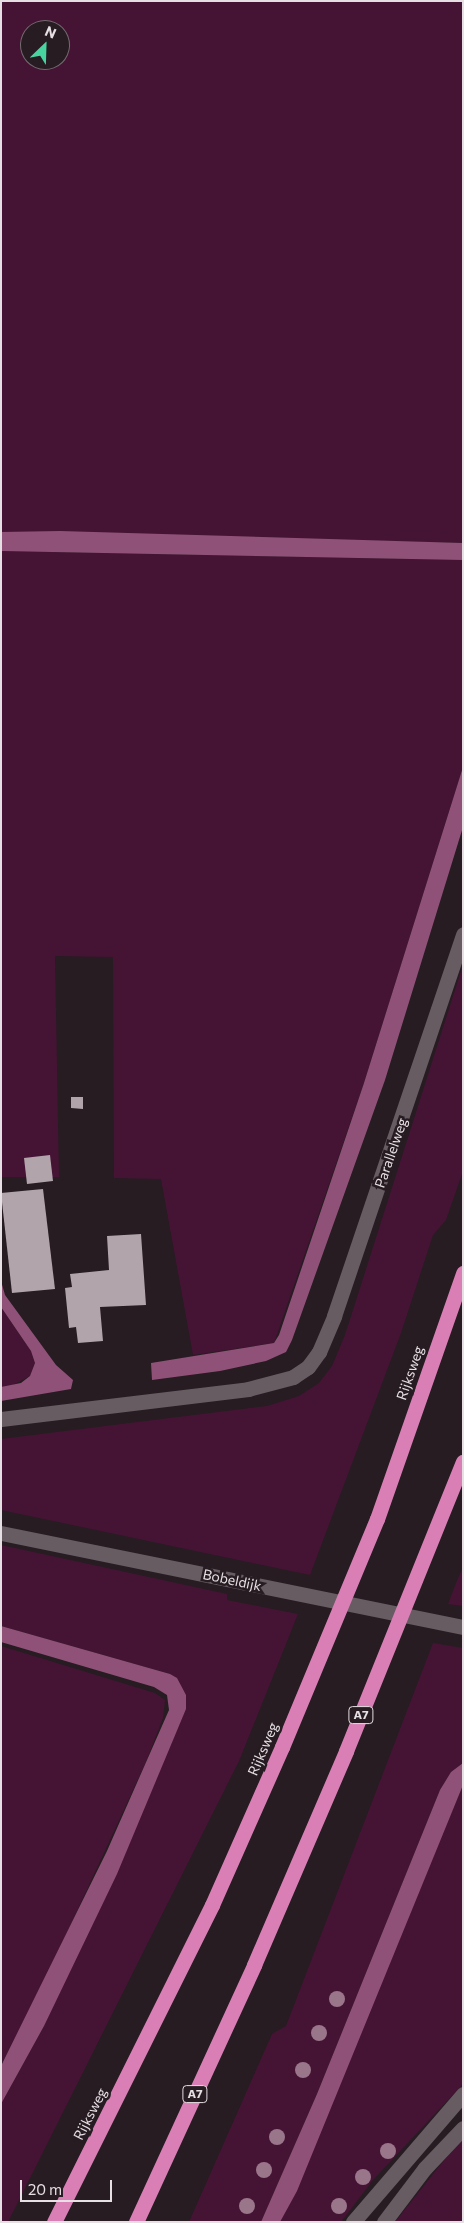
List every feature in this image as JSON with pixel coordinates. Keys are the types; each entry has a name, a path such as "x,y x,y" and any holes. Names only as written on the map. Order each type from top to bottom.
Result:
{"highway":[{"name":"Rijksweg","path":"54,2222 212,1905 282,1747 376,1519 463,1272"},
{"name":"A7","path":"136,2222 254,1965 346,1751 463,1462"}],"street":[{"name":"Parallelweg","path":"1,1419 248,1389 293,1377 308,1367 326,1339 463,934"},
{"name":"Bobeldijk","path":"1,1533 463,1627"},
{"path":"353,2222 463,2094"},
{"path":"384,2222 424,2168 463,2128"}],"shaded area":[{"path":"1,1 463,1 463,543 1,532"},
{"path":"60,531 463,543 463,560 1,551 1,532"},
{"path":"1,551 463,560 463,767 364,1083 274,1343 193,1355 161,1179 114,1178 113,957 55,956 59,1177 1,1177"},
{"path":"463,767 463,827 385,1080 292,1340 286,1352 266,1361 220,1371 152,1380 151,1363 274,1343 279,1335 364,1083"},
{"path":"463,965 463,1171 446,1220 433,1235 401,1333 310,1575 1,1510 1,1439 267,1406 299,1396 319,1383 332,1366 345,1335"},
{"path":"1,1281 5,1295 56,1365 73,1380 71,1389 1,1401 1,1387 21,1383 30,1376 35,1363 31,1351 1,1307"},
{"path":"1,1307 31,1351 35,1363 30,1376 9,1387 1,1387"},
{"path":"1,1545 227,1594 227,1600 298,1614 239,1761 8,2222 1,2222 1,2104 44,2026 186,1709 186,1695 170,1674 1,1626"},
{"path":"463,1567 463,1606 448,1604 456,1583"},
{"path":"1,1626 170,1674 177,1678 186,1695 186,1709 117,1874 44,2026 1,2104 1,2066 107,1851 169,1710 167,1695 154,1687 1,1642"},
{"path":"433,1643 463,1648 463,1763 451,1772 440,1790 317,2094 261,2222 189,2222 272,2034 286,2026"},
{"path":"1,1646 155,1693 165,1700 163,1718 146,1762 29,2015 1,2065"},
{"path":"463,1763 463,1785 297,2191 280,2222 261,2222 317,2094 440,1790 451,1772"},
{"path":"463,1785 463,2084 373,2180 341,2222 280,2222"},
{"path":"463,2139 463,2222 395,2222 441,2164"}],"building":[{"path":"71,1097 83,1097 83,1109 71,1108"},
{"path":"50,1155 53,1181 27,1184 24,1158"},
{"path":"43,1189 55,1289 12,1293 1,1193"},
{"path":"141,1234 146,1305 100,1307 103,1341 78,1343 76,1327 69,1328 65,1288 72,1287 70,1274 109,1270 107,1236"}]}
